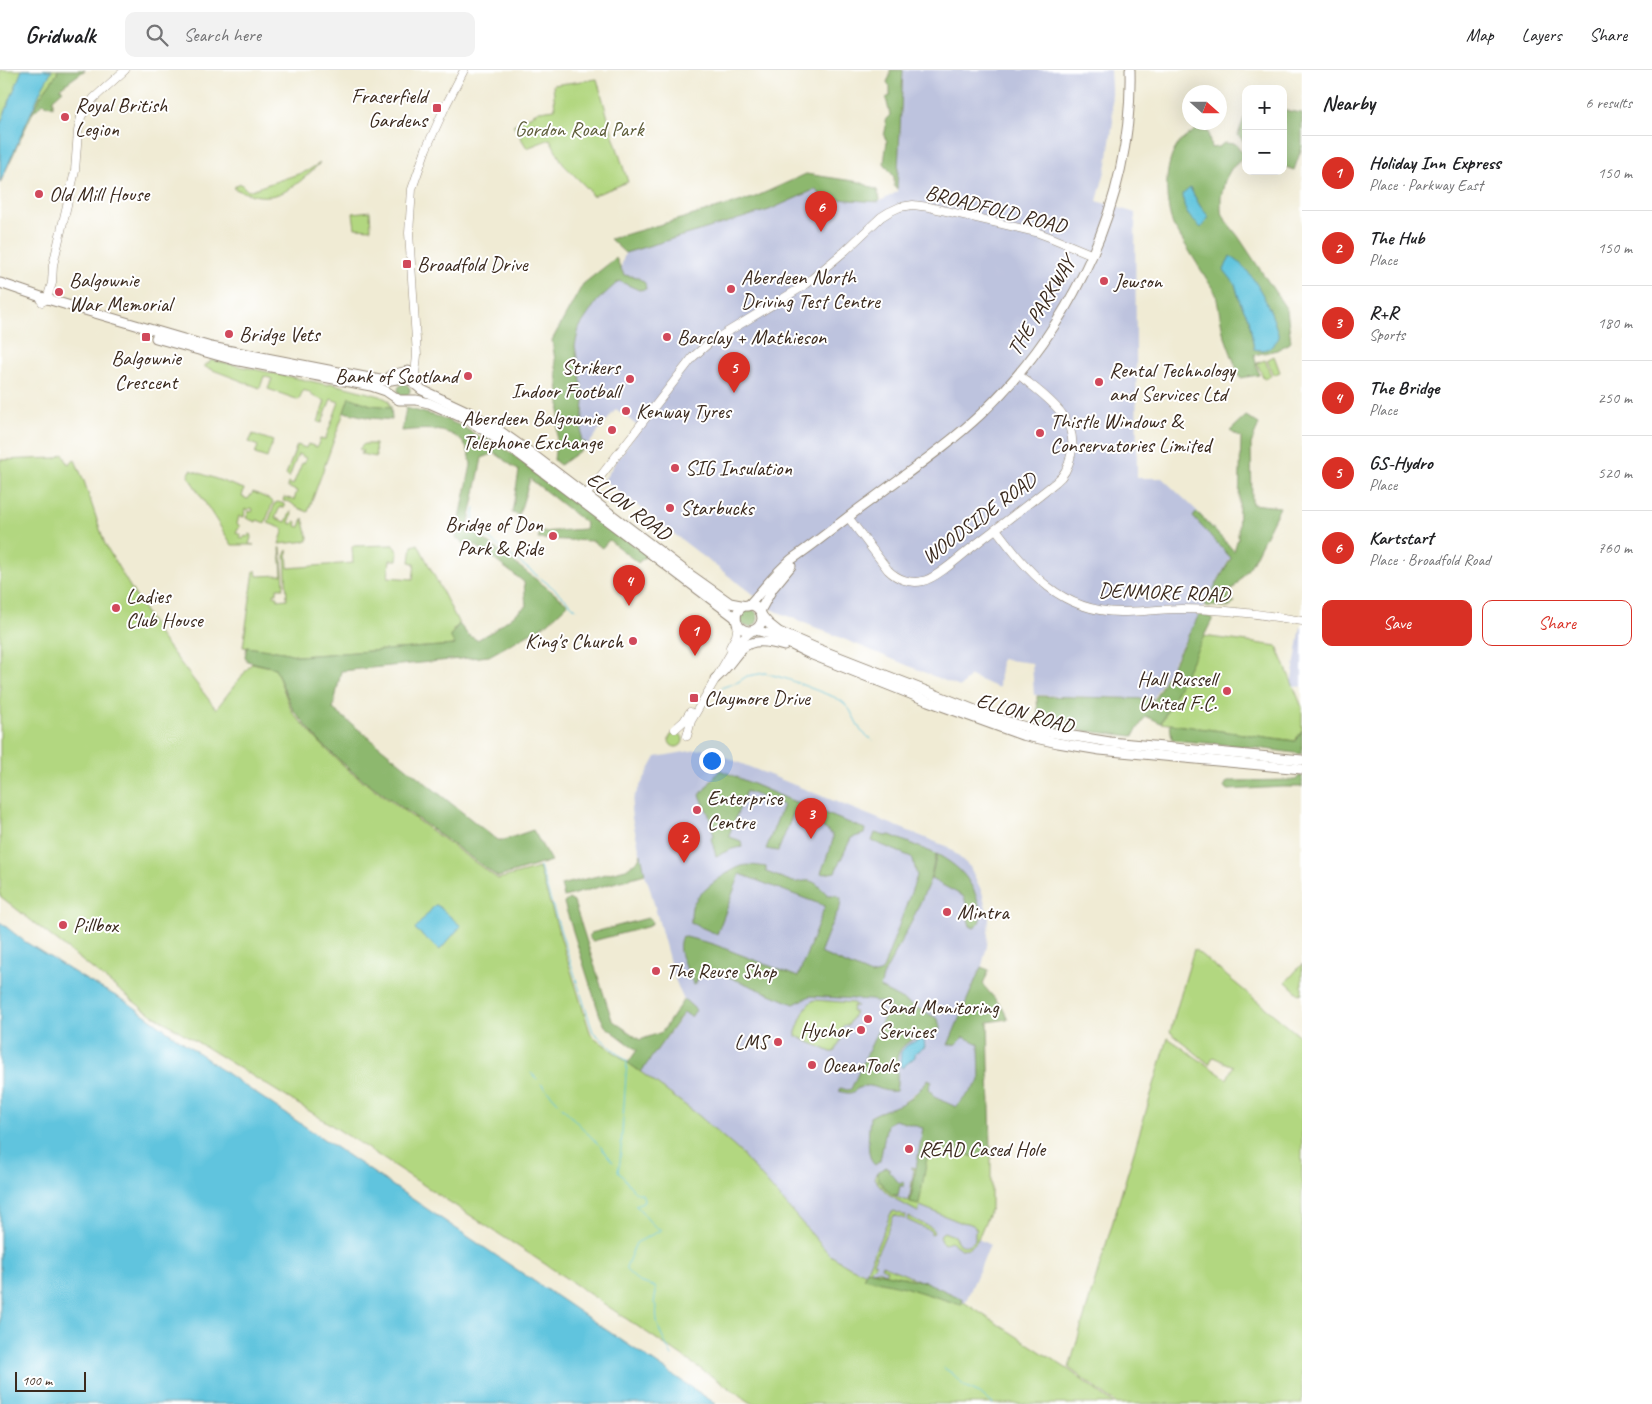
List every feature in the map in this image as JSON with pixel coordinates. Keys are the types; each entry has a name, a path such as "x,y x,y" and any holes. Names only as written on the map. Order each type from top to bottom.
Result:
{"main road":[{"name":"THE PARKWAY","path":"747,606 781,568 960,433 1019,375 1047,338 1093,255 1110,206 1122,156 1128,116 1130,70"},
{"path":"0,283 44,301 204,352 234,360 371,386 386,391 399,400 408,400 414,394 414,385 407,378 385,381 211,347 44,301 0,289"},
{"path":"337,371 351,370 386,376 408,370"},
{"path":"394,397 392,388 397,380"},
{"name":"ELLON ROAD","path":"414,385 424,392 469,412 496,429 722,598 736,605 747,606"},
{"name":"ELLON ROAD","path":"408,400 422,401 441,407 470,421 507,446 737,621"},
{"name":"THE PARKWAY","path":"761,613 765,600 776,583 802,552"},
{"path":"747,606 755,607 761,613 761,624 753,631 744,630 737,621 740,609 747,606"},
{"name":"ELLON ROAD","path":"761,613 769,624 779,632 816,648 979,712 1036,730 1110,742 1302,760"},
{"name":"ELLON ROAD","path":"753,631 770,634 810,654 994,726 1050,742 1100,750 1302,769"},
{"path":"715,679 739,650 752,642 766,641 810,654"}],"street":[{"path":"44,301 52,283 53,265 75,171 81,117 86,107 94,98 125,70"},
{"path":"414,385 416,361 409,233 412,189 426,149 464,70"},
{"name":"BROADFOLD ROAD","path":"586,495 693,357 709,343 802,287 889,212 900,207 913,205 934,208 1036,232 1093,255"},
{"path":"397,380 416,361"},
{"name":"WOODSIDE ROAD","path":"848,517 888,570 896,577 911,582 923,581 933,576 1059,480 1067,468 1072,450 1072,432 1066,417 1019,375"},
{"name":"DENMORE ROAD","path":"996,529 1023,565 1039,581 1070,601 1088,607 1118,612 1171,609 1210,610 1302,621"},
{"path":"675,729 686,719 726,654 736,636 737,621"},
{"path":"687,736 690,724 735,646 753,631"}],"shaded area":[{"path":"903,70 1110,70 1113,121 1107,164 1097,201 1135,213 1137,478 1162,478 1196,510 1234,551 1153,699 1034,695 1032,663 1001,659 999,688 970,676 960,687 773,610 604,480 640,428 616,409 588,445 581,440 584,400 575,346 579,328 597,301 624,275 621,267 625,253 769,210 816,189 823,198 879,202 897,192"},
{"path":"1302,627 1302,687 1291,685"},
{"path":"702,749 948,847 970,867 982,892 989,919 987,946 964,1037 979,1044 980,1081 956,1107 934,1097 929,1088 928,1079 921,1088 901,1104 871,1116 869,1140 871,1161 880,1161 887,1124 895,1120 923,1128 919,1205 960,1222 973,1225 977,1229 978,1239 990,1245 965,1303 896,1281 867,1274 850,1267 830,1255 739,1151 697,1114 641,1072 685,1012 696,1010 684,999 673,974 646,878 631,809 634,797 656,757"}],"green space":[{"path":"0,70 58,70 40,97 0,183"},
{"path":"58,70 85,70 60,88 63,90 53,99 53,107 43,103 32,114 40,97"},
{"path":"890,70 903,70 897,189 894,187 894,177 884,163 887,141 884,136 885,120 890,115 886,98 890,96 890,87 887,82"},
{"name":"Gordon Road Park","path":"597,79 628,182 592,196 589,190 563,164 550,139 527,148 513,125 539,111 555,109 553,85"},
{"path":"1287,111 1302,113 1302,147 1294,170 1287,167"},
{"path":"1242,124 1242,140 1238,135"},
{"path":"1195,130 1208,132 1211,148 1219,147 1224,143 1236,144 1242,152 1242,159 1231,169 1225,180 1221,197 1221,210 1226,221 1287,310 1291,342 1277,350 1254,355 1259,375 1240,378 1223,332 1216,294 1173,225 1170,216 1167,174 1172,154 1183,140","holes":["1190,188 1208,217 1201,228 1188,215","1235,284 1263,351 1254,349 1249,319 1240,302"]},
{"path":"320,163 291,188 271,196 247,194 233,188 240,183 248,191 307,171"},
{"path":"806,174 860,182 877,190 879,202 823,198 816,189 769,210 625,253 610,239 753,198"},
{"path":"370,211 371,229 355,228 353,213"},
{"path":"616,258 624,275 637,277 645,283 646,289 639,290 619,281 597,301 579,328 575,346 584,400 581,440 588,445 560,465 554,460 560,406 552,340 583,284"},
{"path":"1274,356 1280,372 1273,375 1267,360"},
{"path":"211,360 329,385 330,383 380,396 388,400 391,407 371,405 349,398 308,512 290,502 283,501 284,497 294,500 297,491 287,487 288,483 293,485 306,458 298,454 289,478 286,475 297,445 306,448 308,444 317,447 320,439 325,440 339,402 331,399 322,423 318,422 325,401 311,395 312,393 303,390 299,400 268,389 272,379 264,376 260,388 205,367 205,364 208,364"},
{"path":"1265,360 1271,376 1264,379 1257,363"},
{"path":"406,384 409,385 409,395 402,396 399,395 398,388 399,385"},
{"path":"349,397 371,405 391,407 392,420 344,412"},
{"path":"406,408 440,417 463,427 486,441 488,436 647,555 638,563 609,540 602,548 593,541 538,539 540,532 585,529 586,523 530,479 519,515 512,513 519,471 495,453 482,458 468,527 568,604 548,623 489,656 341,671 333,709 497,840 504,840 533,830 551,861 498,877 350,770 319,741 293,710 275,668 247,661 245,656 247,647 299,656 455,645 450,636 459,624 468,635 477,640 493,631 526,606 524,582 471,542 465,545 456,538 471,465 468,452 463,443 455,436 436,430 402,431"},
{"path":"1246,416 1259,424 1251,444 1252,504 1280,507 1251,565 1228,599 1235,602 1230,607 1204,606 1231,558 1193,517 1197,512 1234,551 1238,538 1241,438 1230,431"},
{"path":"253,434 273,441 267,458 255,454 258,446 249,442"},
{"path":"364,444 375,444 376,457 361,454 363,451 359,449"},
{"path":"63,454 68,464 75,460 105,544 159,635 216,709 252,663 275,668 292,712 349,771 498,879 539,868 591,1035 697,1114 739,1151 830,1255 850,1267 867,1274 896,1281 965,1303 1069,1370 1114,1404 753,1404 545,1264 319,1117 142,1008 0,896 0,460 56,458"},
{"path":"191,470 244,489 242,497 248,499 253,492 273,502 265,523 246,518 249,511 252,512 253,509 250,508 248,510 245,509 244,517 239,516 237,524 240,526 236,533 241,535 240,538 243,539 245,536 248,537 249,534 252,535 249,544 254,545 232,545 188,476"},
{"path":"275,503 284,504 284,508 280,507 275,518 286,522 291,511 289,523 293,524 295,521 297,522 296,526 300,527 303,518 308,541 279,544 284,529 268,523"},
{"path":"418,544 459,624 453,630 455,645 299,656 243,647 254,571 256,570 257,576 282,575 280,547 284,584 283,588 277,588 277,593 274,593 278,600 287,599 285,554 287,550 288,568 353,563 352,546 393,545 398,554 397,560 390,560 388,577 413,579 415,564 410,562 412,546"},
{"path":"745,609 753,609 758,614 756,625 745,627 740,622 740,614"},
{"path":"1199,615 1213,618 1161,723 1146,716 1133,736 1086,731 1038,722 1037,696 1153,699 1149,710"},
{"path":"1203,636 1277,646 1302,707 1302,730 1295,741 1161,723"},
{"path":"1170,724 1295,741 1302,730 1302,754 1242,746 1172,740"},
{"path":"676,733 681,735 683,740 681,745 676,747 671,745 669,740 671,735"},
{"path":"720,770 865,829 864,834 851,838 835,872 821,873 833,840 833,835 820,825 793,814 778,851 766,849 783,805 746,791 729,835 741,841 742,847 716,856 711,838 714,836 709,815 700,795"},
{"path":"1299,776 1302,776 1302,787 1229,790 1224,786 1231,781 1296,780"},
{"path":"875,833 885,836 890,835 936,854 930,880 912,921 884,974 880,988 938,1019 940,1028 939,1031 916,1038 901,1048 897,1060 896,1091 887,1091 869,1086 861,1087 852,1093 845,1093 839,1091 839,1089 851,1089 890,1004 871,1000 810,996 794,1004 710,969 701,971 695,985 683,960 680,942 682,936 713,944 798,977 825,906 740,874 717,934 691,923 692,907 695,901 714,883 729,872 742,866 766,867 766,872 793,882 812,882 828,895 836,895 841,898 840,907 820,953 871,975 880,973 917,876 913,860 909,856 872,841"},
{"path":"641,854 645,874 564,897 561,885 626,869 638,860"},
{"path":"937,854 959,869 976,894 980,917 979,924 974,928 970,926 968,919 970,910 963,896 931,879"},
{"path":"569,899 574,902 612,1020 640,1040 662,1032 684,999 696,1010 691,1017 684,1012 641,1072 628,1063 637,1050 605,1026 600,1016 564,903"},
{"path":"648,918 651,919 652,923 650,926 593,941 589,936 591,933"},
{"path":"1194,949 1302,1038 1302,1404 1117,1404 1069,1368 1168,1038 1227,1079 1233,1066 1213,1057 1209,1064 1170,1032"},
{"path":"1302,964 1302,993 1299,994 1286,982"},
{"path":"981,967 989,970 983,985 1002,1007 1008,1019 988,1022 991,1150 985,1151 981,1158 929,1146 919,1205 910,1203 923,1128 895,1120 887,1124 880,1161 875,1165 869,1150 870,1117 905,1102 928,1079 932,1081 929,1088 934,1097 956,1107 980,1081 979,1044 964,1037 957,1044 948,1045"},
{"path":"815,1000 853,1003 857,1006 853,1006 852,1012 855,1012 848,1026 844,1025 839,1034 843,1036 834,1052 796,1036 805,1009"},
{"path":"929,1146 981,1158 985,1151 991,1150 991,1208 977,1241 970,1248 961,1249 950,1241 945,1244 940,1239 941,1234 944,1232 954,1236 959,1244 970,1244 975,1240 975,1231 977,1230 973,1225 960,1222 920,1206 918,1212 889,1194 874,1178 877,1172 878,1180 888,1191 899,1198 909,1201 914,1169 910,1168 916,1168 910,1203"},
{"path":"886,1167 890,1169 888,1170 900,1184 903,1182 904,1184 904,1186 900,1186 898,1195 892,1195 878,1180 877,1172"},
{"path":"894,1211 906,1216 905,1219 894,1215 873,1263 876,1264 871,1271 867,1270 891,1213"},
{"path":"909,1217 932,1228 934,1233 931,1234 931,1231 907,1220"},
{"path":"882,1265 923,1282 872,1271 878,1270 885,1273 887,1270 881,1267"},
{"path":"867,1270 926,1282 963,1299 961,1305 904,1287 863,1278"}],"water":[{"path":"22,70 52,70 42,88 0,183 0,125"},
{"path":"1190,188 1209,217 1201,228 1190,217 1184,206 1183,194"},
{"path":"1230,256 1239,262 1254,281 1272,316 1279,338 1268,348 1262,350 1254,349 1249,319 1240,302 1235,284 1224,270"},
{"path":"435,905 461,926 440,950 415,929"},
{"path":"0,922 24,941 88,981 127,1002 239,1082 716,1404 0,1404"},
{"path":"924,1039 925,1047 915,1053 915,1057 902,1068 900,1065 901,1052 906,1046 917,1040"}],"waterway":[{"path":"472,525 475,508"},
{"path":"469,527 472,526 552,587 576,609"},
{"path":"721,688 738,682 747,676 765,673 787,679 843,702 850,710 861,731 872,740"},
{"path":"540,867 593,1032 627,1061 618,1171 635,1192 642,1194 643,1202 635,1205 653,1225 661,1230 636,1243 626,1270 639,1282 655,1287 654,1303 657,1307 658,1327 672,1356"},
{"path":"531,1073 537,1079"},
{"path":"541,1084 546,1089"},
{"path":"548,1091 558,1102"},
{"path":"561,1106 598,1144"},
{"path":"600,1146 613,1162"},
{"path":"944,1368 953,1374 964,1386 980,1393 993,1404"}],"place":[{"name":"Fraserfield Gardens","path":"437,108"},
{"name":"Royal British Legion","path":"65,117"},
{"name":"Old Mill House","path":"39,194"},
{"name":"Kartstart","path":"821,232"},
{"name":"Broadfold Drive","path":"407,264"},
{"name":"Jewson","path":"1104,281"},
{"name":"Aberdeen North Driving Test Centre","path":"731,289"},
{"name":"Balgownie War Memorial","path":"59,292"},
{"name":"Bridge Vets","path":"229,334"},
{"name":"Balgownie Crescent","path":"146,337"},
{"name":"Barclay + Mathieson","path":"667,337"},
{"name":"Bank of Scotland","path":"468,376"},
{"name":"Strikers Indoor Football","path":"630,379"},
{"name":"Rental Technology and Services Ltd","path":"1099,382"},
{"name":"GS-Hydro","path":"734,393"},
{"name":"Kenway Tyres","path":"626,411"},
{"name":"Aberdeen Balgownie Telephone Exchange","path":"612,430"},
{"name":"Thistle Windows & Conservatories Limited","path":"1040,433"},
{"name":"SIG Insulation","path":"675,468"},
{"name":"Starbucks","path":"670,508"},
{"name":"Bridge of Don Park & Ride","path":"553,536"},
{"name":"The Bridge","path":"629,606"},
{"name":"Ladies Club House","path":"116,608"},
{"name":"King's Church","path":"633,641"},
{"name":"Holiday Inn Express","path":"695,656"},
{"name":"Hall Russell United F.C.","path":"1227,691"},
{"name":"Claymore Drive","path":"694,698"},
{"name":"Enterprise Centre","path":"697,810"},
{"name":"R+R","path":"811,839"},
{"name":"The Hub","path":"684,863"},
{"name":"Mintra","path":"947,912"},
{"name":"Pillbox","path":"63,925"},
{"name":"The Reuse Shop","path":"656,971"},
{"name":"Sand Monitoring Services","path":"868,1019"},
{"name":"Hychor","path":"861,1030"},
{"name":"LMS","path":"778,1042"},
{"name":"OceanTools","path":"812,1065"},
{"name":"READ Cased Hole","path":"909,1149"}]}
